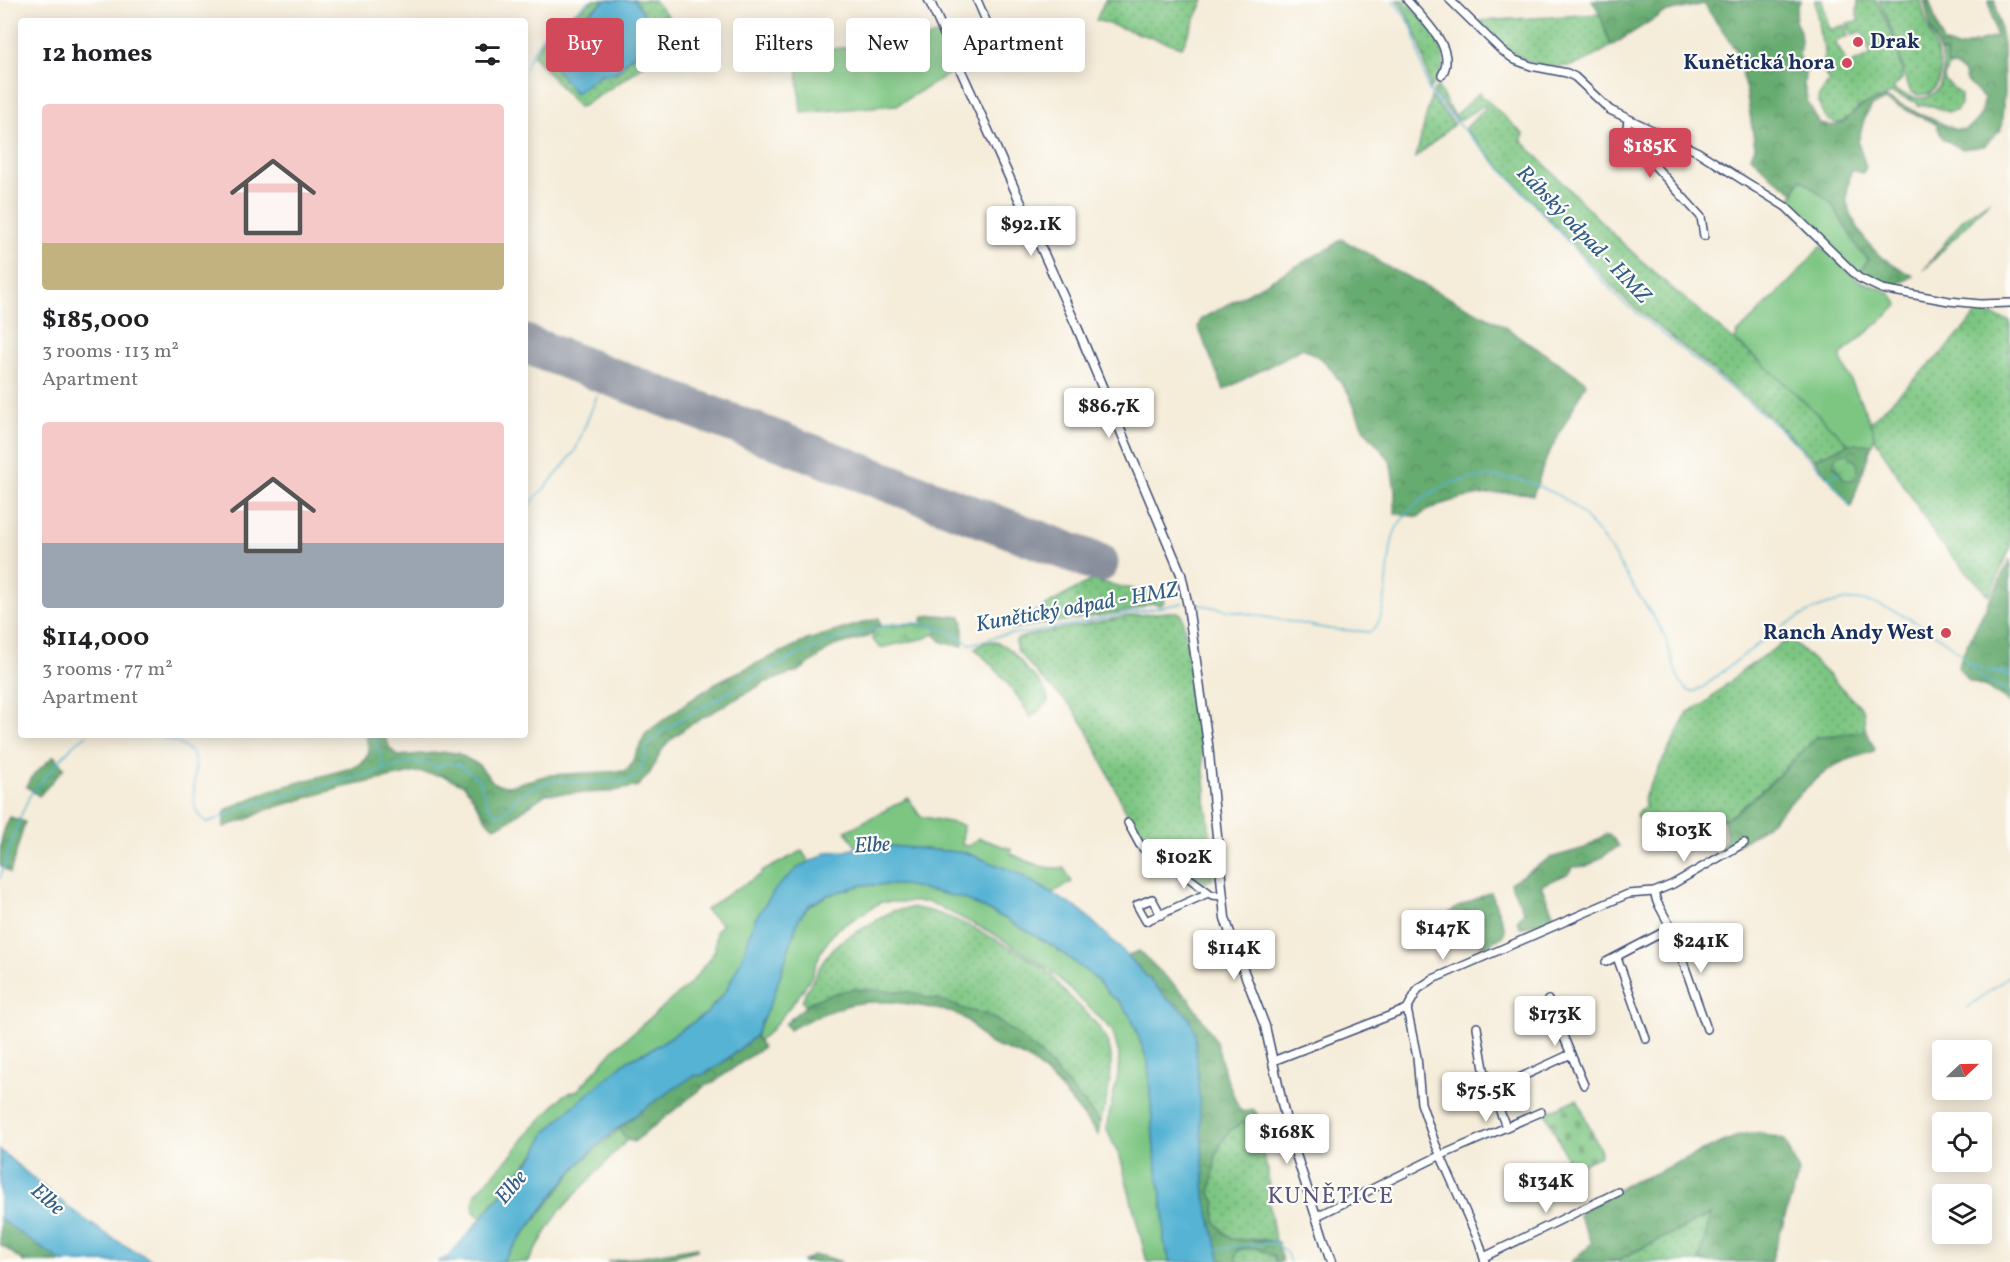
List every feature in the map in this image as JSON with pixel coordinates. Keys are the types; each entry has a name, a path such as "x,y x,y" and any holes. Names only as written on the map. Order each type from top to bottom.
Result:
{"street":[{"path":"929,0 942,29"},
{"path":"977,0 985,18"},
{"path":"1407,0 1428,25 1445,52 1446,64 1442,75"},
{"path":"1450,0 1501,50 1515,60 1575,77 1608,108 1628,120 1698,152 1786,207 1859,278 1882,289 1949,301 1980,304 2010,303"},
{"path":"962,72 1077,327 1178,568 1187,603 1208,744 1225,918 1265,1026 1288,1130 1331,1262"},
{"path":"1628,120 1626,134 1701,218 1704,236"},
{"path":"1128,823 1140,845 1148,854 1182,873 1208,893 1222,896"},
{"path":"1618,1192 1485,1260 1474,1228 1441,1156 1421,1103 1417,1057 1407,1009 1415,993 1425,984 1463,965 1628,894 1654,892 1673,884 1744,843"},
{"path":"1654,892 1671,928 1707,1029"},
{"path":"1161,915 1208,893"},
{"path":"1606,962 1671,928"},
{"path":"1617,957 1646,1039"},
{"path":"1548,1000 1584,1084"},
{"path":"1274,1061 1407,1009"},
{"path":"1478,1027 1484,1069 1506,1127"},
{"path":"1493,1090 1571,1054"},
{"path":"1317,1216 1441,1156 1541,1112"}],"green space":[{"path":"593,0 606,0 580,18 569,18"},
{"path":"634,0 654,0 669,18 647,18"},
{"path":"1105,0 1204,0 1182,47 1096,20"},
{"path":"1397,0 1404,0 1425,22 1442,50 1441,71 1430,89 1415,31"},
{"path":"1592,0 1801,0 1797,7 1795,21 1800,31 1799,55 1806,68 1804,85 1808,102 1820,124 1840,124 1862,106 1884,97 1954,129 1966,130 1979,117 1984,99 1966,80 1963,71 1954,66 1948,66 1946,52 1940,52 1931,30 1924,0 1929,0 1943,43 1957,48 1996,37 1989,0 1995,0 2003,45 2004,93 2001,130 1984,146 1962,149 1943,139 1936,124 1885,100 1872,106 1865,116 1858,142 1866,167 1863,173 1851,170 1846,198 1850,214 1866,241 1881,257 1913,276 1898,284 1885,286 1859,273 1868,259 1859,250 1831,203 1801,179 1794,192 1772,177 1751,156 1755,147 1747,95 1737,52 1704,4 1663,13 1611,46 1600,14"},
{"path":"1815,0 1822,0 1829,30 1844,25 1848,36 1835,42 1845,59 1844,65 1848,68 1853,63 1871,55 1862,31 1851,35 1847,23 1859,21 1858,0 1876,0 1894,39 1900,60 1902,79 1893,88 1900,94 1919,98 1928,97 1934,93 1942,78 1940,52 1945,51 1948,66 1945,81 1961,94 1961,104 1956,111 1948,112 1933,106 1918,105 1918,103 1891,93 1861,106 1844,122 1833,122 1825,117 1818,98 1829,81 1821,68 1825,50 1820,36"},
{"path":"1879,0 1921,0 1940,64 1939,79 1929,94 1918,95 1911,92 1907,85 1896,40"},
{"path":"1600,14 1611,46 1583,62 1557,67 1540,64 1516,55 1479,21"},
{"path":"940,34 942,72 953,72 897,105 801,113 798,72 834,72 834,49 846,48 846,72 930,72 930,37"},
{"path":"546,35 546,71 533,56"},
{"path":"636,52 636,71 578,107 547,72 562,72 575,93 601,74 624,72 624,64"},
{"path":"1437,85 1454,116 1479,93 1524,135 1521,140 1617,238 1666,283 1778,377 1849,444 1814,459 1765,413 1623,298 1465,129 1486,107 1484,105 1458,121 1433,93"},
{"path":"1431,97 1454,124 1416,157"},
{"path":"1801,179 1831,203 1859,250 1868,259 1859,273 1825,243 1788,204"},
{"path":"1990,200 1924,270 1963,219"},
{"path":"1341,239 1374,257 1380,263 1499,323 1584,380 1586,384 1547,457 1533,495 1507,493 1474,496 1441,505 1418,517 1395,513 1395,490 1390,460 1363,428 1349,394 1331,369 1323,360 1303,348 1224,390 1198,327 1201,319 1331,247"},
{"path":"1821,246 1858,280 1889,292 1899,305 1842,354 1841,359 1873,428 1872,444 1849,444 1735,340 1737,334 1794,277"},
{"path":"1984,313 2010,321 2010,549 1989,595 1940,543 1870,431 1870,422 1951,344 1976,314"},
{"path":"1849,444 1872,444 1851,507 1814,459"},
{"path":"1846,453 1858,465 1854,480 1845,480 1834,464 1836,456"},
{"path":"2010,559 2010,703 1986,687 1969,681 1958,667"},
{"path":"1091,580 1164,596 1164,602 1160,605 1152,603 1129,611 1012,629 1012,626 1018,622"},
{"path":"1178,612 1182,615 1196,702 1206,790 1212,879 1205,883 1149,851 1139,838 1086,728 1071,706 1041,678 1016,647 1016,640 1025,636 1130,616"},
{"path":"923,616 961,617 963,646 942,642 922,621"},
{"path":"879,618 881,628 867,637 834,646 799,671 764,683 688,726 667,743 650,773 638,786 610,792 546,794 505,823 494,827 487,821 464,785 444,776 417,772 340,788 266,810 224,827 224,814 227,809 271,790 362,763 369,753 366,738 385,738 397,756 457,753 479,765 498,785 509,786 548,775 624,771 630,766 646,733 689,701 721,680 807,640"},
{"path":"922,624 937,628 938,632 926,638 880,648 872,639 874,629 879,626"},
{"path":"1787,640 1793,641 1861,707 1864,712 1865,728 1861,732 1817,737 1768,785 1734,814 1663,851 1654,830 1636,816 1639,810 1645,807 1644,797 1688,712 1704,704 1742,671"},
{"path":"991,641 1013,652 1044,689 1048,703 1032,716 1030,717 1012,690 975,649"},
{"path":"1865,728 1874,751 1834,766 1806,788 1767,825 1737,845 1720,852 1726,840 1724,819 1734,814 1768,786 1817,737 1861,732"},
{"path":"54,756 64,768 39,796 26,786 34,774"},
{"path":"908,798 920,816 963,825 962,845 970,846 979,838 1011,849 1010,853 1036,865 1064,868 1072,882 1052,893 1017,873 967,853 869,844 857,848 846,831"},
{"path":"10,817 25,822 10,873 0,865 0,852"},
{"path":"1606,834 1610,835 1619,846 1588,866 1573,867 1568,874 1541,885 1555,918 1521,928 1517,921 1524,912 1510,883 1550,858 1585,848"},
{"path":"802,851 809,862 800,866 741,960 726,991 706,1014 652,1049 628,1060 546,1132 537,1151 481,1218 474,1212 473,1204 476,1193 514,1152 527,1134 564,1095 578,1090 615,1048 692,982 715,951 716,930 722,924 705,910 762,874 761,872"},
{"path":"862,885 905,885 962,898 1004,918 1053,946 1095,978 1110,995 1120,1002 1132,1019 1148,1062 1154,1150 1164,1214 1164,1241 1170,1262 1147,1262 1121,1160 1106,1128 1118,1075 1119,1054 1112,1030 1048,968 994,934 929,902 881,902 836,930 821,951 812,975 800,994 771,1030 759,1041 755,1036 773,997 799,918 809,906 828,895"},
{"path":"1491,892 1504,926 1505,931 1502,937 1485,946 1481,945 1475,935 1469,932 1435,946 1428,930 1431,927 1456,908"},
{"path":"911,908 926,910 961,922 998,940 1031,960 1047,970 1090,1017 1107,1041 1111,1058 1109,1086 1100,1122 1085,1102 1042,1056 988,1015 911,992 898,991 812,1001 805,1005 802,1002 825,958 838,943 892,911"},
{"path":"1139,951 1190,1000 1216,1041 1225,1074 1239,1109 1244,1112 1253,1109 1258,1115 1233,1128 1224,1138 1217,1153 1210,1193 1216,1202 1216,1223 1231,1239 1278,1242 1282,1262 1276,1262 1274,1256 1256,1248 1238,1249 1237,1262 1221,1262 1205,1197 1198,1071 1182,1009 1168,1000 1128,956"},
{"path":"854,989 911,992 988,1015 1014,1032 1042,1056 1085,1102 1100,1122 1098,1135 1046,1073 1026,1058 988,1042 968,1021 956,1014 906,1003 871,1002 824,1013 789,1030 785,1024 816,1000"},
{"path":"755,1036 763,1047 711,1084 706,1085 634,1142 627,1140 619,1129 647,1106 693,1076 718,1066"},
{"path":"1577,1099 1601,1152 1600,1156 1572,1169 1546,1113"},
{"path":"1246,1121 1252,1121 1257,1127 1268,1170 1269,1201 1275,1241 1231,1239 1215,1222 1213,1216 1215,1211 1210,1193 1212,1170 1218,1149 1230,1130"},
{"path":"619,1129 627,1140 558,1213 528,1262 502,1262 580,1163"},
{"path":"1762,1133 1785,1140 1799,1172 1771,1262 1699,1262 1711,1214 1614,1262 1571,1262 1592,1243 1578,1214 1626,1184 1740,1135"},
{"path":"1712,1214 1699,1262 1619,1262 1618,1260"},
{"path":"0,1218 64,1262 24,1262 0,1244"},
{"path":"697,1247 697,1250 664,1259 642,1262 607,1262"},
{"path":"1256,1248 1274,1256 1276,1262 1237,1262 1238,1249"},
{"path":"813,1256 823,1256 842,1262 802,1262"}],"water":[{"path":"606,0 634,0 647,18 636,18 636,52 624,64 624,18 582,18"},
{"path":"558,72 616,72 608,75 601,74 575,93"},
{"name":"Elbe","path":"869,844 967,853 1017,873 1082,911 1168,1000 1182,1009 1195,1032 1205,1197 1221,1262 1170,1262 1164,1241 1164,1214 1154,1150 1148,1062 1132,1019 1120,1002 1110,995 1095,978 1053,946 1004,918 962,898 905,885 862,885 828,895 809,905 799,918 773,997 755,1036 718,1066 702,1075 693,1076 633,1116 591,1151 569,1175 502,1262 438,1262 448,1257 526,1166 537,1151 546,1132 571,1108 628,1060 652,1049 706,1014 726,991 741,960 755,919 777,887 800,866 827,852 846,851"},
{"name":"Elbe","path":"0,1150 55,1197 94,1226 157,1262 62,1262 7,1224 0,1218"}],"waterway":[{"name":"Rábský odpad - HMZ","path":"528,62 545,33 590,0"},
{"name":"Rábský odpad - HMZ","path":"1393,0 1414,33 1431,94 1619,299 1764,415 1794,442 1832,482 1849,505"},
{"path":"528,507 575,451 597,396"},
{"path":"1828,477 1839,473"},
{"name":"Kunětický odpad - HMZ","path":"1191,603 1329,629 1371,632 1382,613 1392,541 1398,525 1406,514 1428,496 1453,483 1483,477 1517,479 1539,486 1562,498 1574,506 1592,525 1660,628 1666,639 1677,675 1686,690 1701,689 1790,622 1830,604 1850,600 1873,603 1913,621 1954,648 1979,676 2010,692"},
{"name":"Kunětický odpad - HMZ","path":"164,738 187,749 194,759 195,807 207,823 257,803 413,762 430,763 436,768 445,763 459,765 476,777 481,784 487,804 497,815 503,814 516,798 527,790 542,784 558,780 584,783 626,781 635,777 639,774 648,745 658,734 764,671 827,642 894,623 918,623 938,627 971,644 1002,635 1032,632 1183,603"},
{"path":"1968,663 1986,671 2010,676"},
{"path":"1990,671 2010,672"},
{"name":"Kunětický odpad - HMZ","path":"0,878 19,820 30,795 73,745 83,738"},
{"path":"375,738 385,771"},
{"path":"1967,1008 2010,975"},
{"path":"1217,1249 1275,1242 1287,1254 1290,1262"}],"runway":[{"path":"528,345 1099,563"}],"place":[{"name":"Drak","path":"1858,42"},
{"name":"Kunětická hora","path":"1847,63"},
{"name":"Ranch Andy West","path":"1946,633"}],"district":[{"name":"KUNĚTICE","path":"1331,1197"}]}
